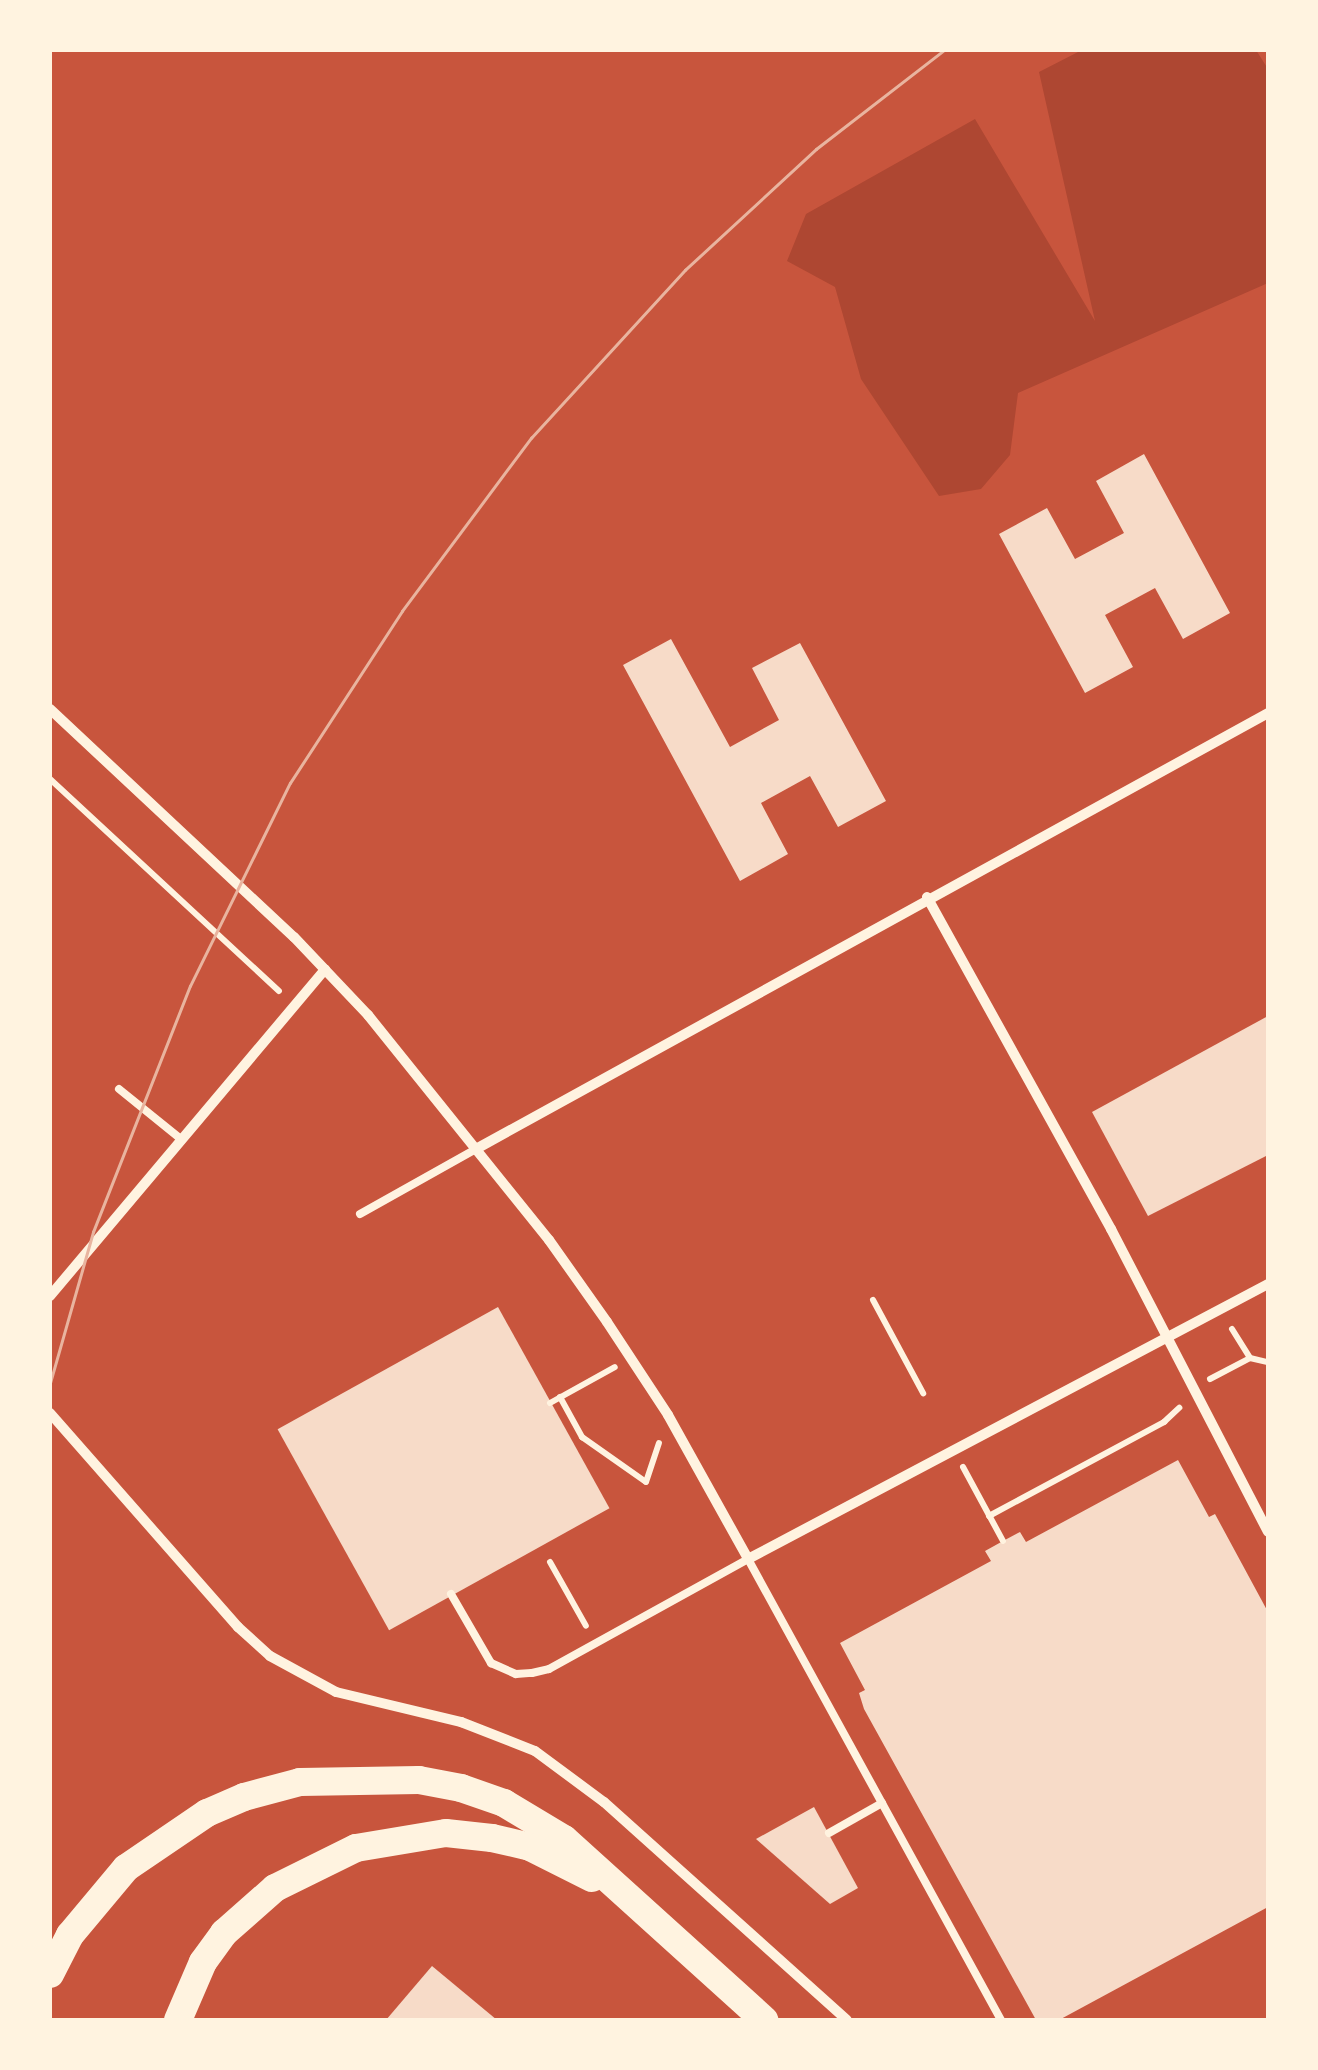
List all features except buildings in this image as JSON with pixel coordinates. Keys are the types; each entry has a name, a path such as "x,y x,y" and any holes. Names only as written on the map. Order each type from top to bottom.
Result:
{"highway":[{"path":"50,1974 70,1936 126,1868 207,1814 244,1797 300,1782 419,1780 461,1788 504,1803 564,1839 764,2020"},
{"path":"178,2020 203,1962 236,1921 274,1888 356,1848 446,1833 492,1838 555,1858 641,1906"}],"street":[{"path":"50,710 368,1015 548,1240 632,1359 668,1415 748,1559 1268,1284"},
{"path":"476,1148 1268,713"},
{"path":"928,897 979,984 1268,1532"},
{"path":"50,1296 325,970"},
{"path":"50,1413 238,1626 270,1656 336,1692 461,1722 535,1752 570,1774 847,2020"}],"lane":[{"path":"120,1089 182,1140"},
{"path":"360,1214 476,1148"},
{"path":"451,1594 491,1664 516,1674 549,1669 748,1559 1001,2020"},
{"path":"828,1833 882,1803"}],"path":[{"path":"50,778 295,1006"},
{"path":"872,1300 923,1394"},
{"path":"1220,1311 1250,1358"},
{"path":"989,1516 1164,1422 1214,1376 1250,1358 1268,1362"},
{"path":"550,1402 632,1359"},
{"path":"560,1397 582,1436 646,1482 668,1415"},
{"path":"962,1466 1002,1541"},
{"path":"550,1562 596,1644"}],"shaded area":[{"path":"1082,50 1256,50 1268,69 1268,283 1018,393 1010,455 981,489 939,496 861,379 835,287 787,261 806,214 975,119 1095,321 1039,72"}],"tram line":[{"path":"50,1383 93,1232 190,986 290,783 402,611 531,438 685,270 816,149 944,50"}]}
